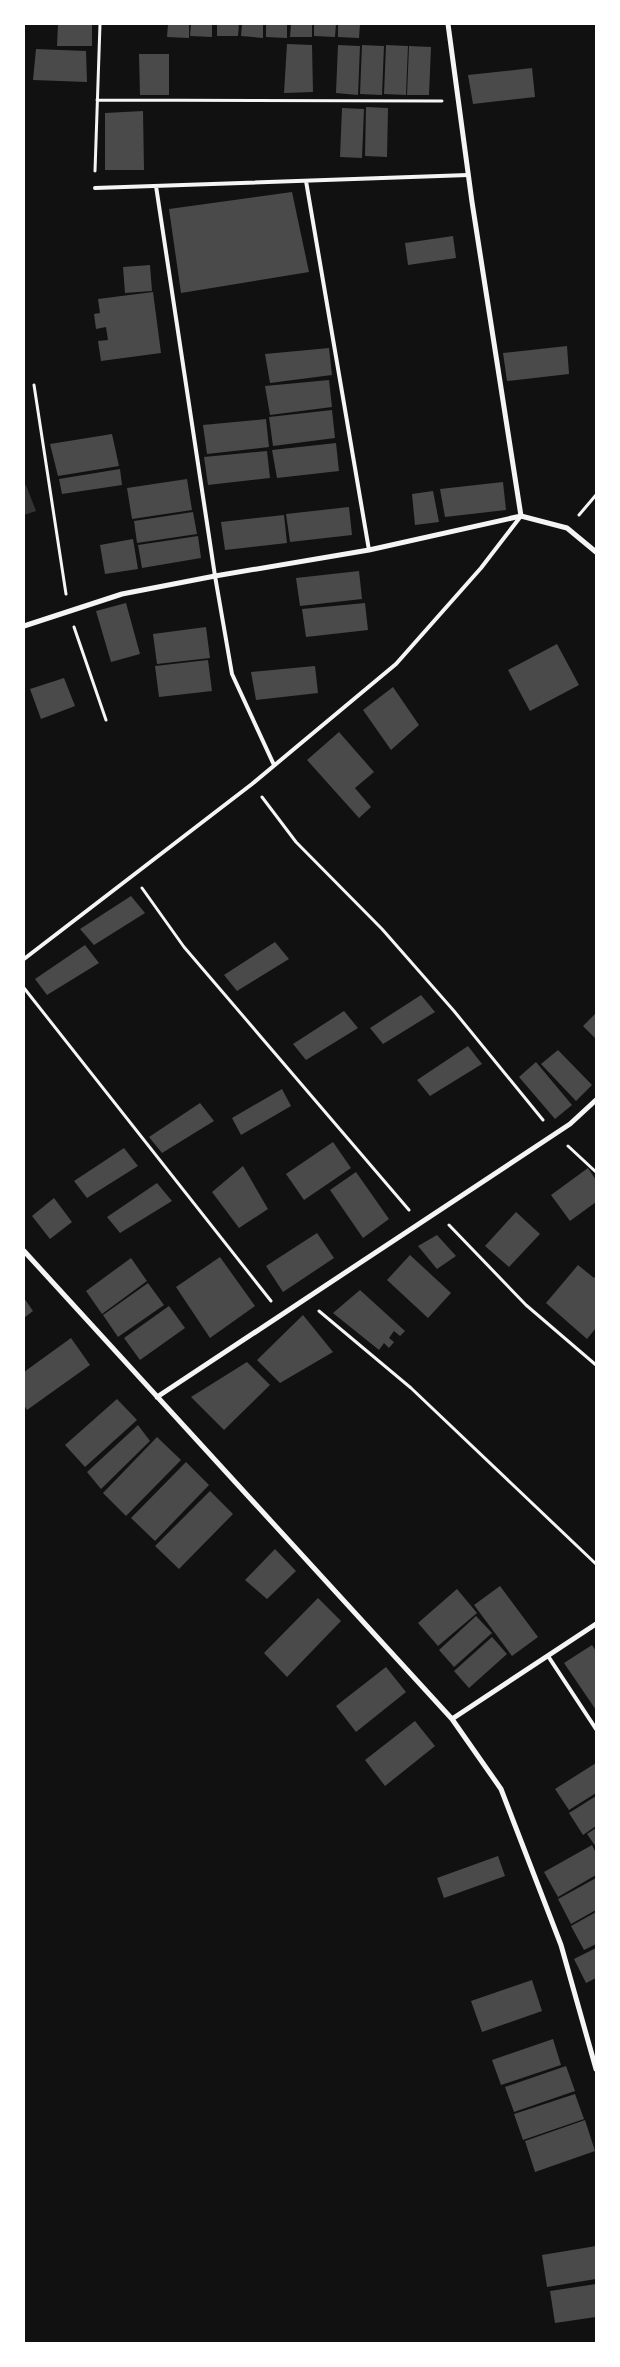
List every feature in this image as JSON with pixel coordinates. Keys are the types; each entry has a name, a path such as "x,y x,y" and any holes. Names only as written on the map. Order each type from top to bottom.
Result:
{"street":[{"path":"448,24 468,174 521,516"},
{"path":"24,626 122,594 369,550 521,516 567,528 596,552"},
{"path":"158,1397 570,1124 596,1100"},
{"path":"24,1251 452,1719 501,1789 561,1945 596,2069"},
{"path":"452,1719 596,1624"}],"lane":[{"path":"95,188 468,174"},
{"path":"306,181 369,550"},
{"path":"156,186 215,576 232,674 274,765"},
{"path":"24,959 252,784 396,664 481,568 521,516"},
{"path":"548,1656 596,1729"}],"path":[{"path":"95,188 100,24"},
{"path":"97,100 458,101"},
{"path":"34,385 69,611 106,720"},
{"path":"567,528 596,495"},
{"path":"252,784 296,842 382,929 454,1011 554,1134 596,1172"},
{"path":"133,875 184,947 420,1223"},
{"path":"24,988 282,1314"},
{"path":"437,1212 526,1305 596,1365"},
{"path":"305,1299 411,1388 596,1564"}],"shaded area":[{"path":"26,485 36,511 24,515 24,486"}],"building":[{"path":"58,24 92,24 92,46 57,46"},
{"path":"168,24 189,24 189,38 167,37"},
{"path":"191,24 212,24 212,37 190,36"},
{"path":"217,24 239,24 238,36 217,36"},
{"path":"242,24 263,24 263,38 241,36"},
{"path":"266,24 287,24 287,38 266,37"},
{"path":"291,24 312,24 312,37 290,37"},
{"path":"314,24 336,24 335,37 314,36"},
{"path":"338,24 360,24 359,38 338,37"},
{"path":"287,44 312,45 313,92 284,93"},
{"path":"338,45 360,46 358,95 336,93"},
{"path":"362,45 384,46 382,95 360,94"},
{"path":"386,45 408,46 406,95 384,94"},
{"path":"409,46 431,47 429,95 407,95"},
{"path":"36,49 86,51 87,82 33,80"},
{"path":"139,54 169,54 169,95 140,95"},
{"path":"532,68 535,97 473,104 468,75"},
{"path":"366,107 388,108 387,157 365,156"},
{"path":"342,108 364,109 362,158 340,157"},
{"path":"143,111 144,170 105,170 105,113"},
{"path":"292,192 309,272 181,293 169,209"},
{"path":"453,236 456,258 408,265 405,243"},
{"path":"150,265 152,291 125,293 123,267"},
{"path":"153,292 161,353 101,361 98,341 108,340 106,327 96,329 94,314 100,313 98,299"},
{"path":"567,346 569,374 507,381 503,353"},
{"path":"329,348 332,375 270,383 265,354"},
{"path":"329,380 332,407 270,415 265,386"},
{"path":"332,410 335,438 273,446 269,417"},
{"path":"266,419 269,447 207,454 203,425"},
{"path":"112,434 119,466 58,476 50,444"},
{"path":"336,443 339,471 277,478 272,450"},
{"path":"267,451 270,478 208,485 204,457"},
{"path":"120,469 122,485 62,494 59,479"},
{"path":"187,479 192,510 132,519 127,488"},
{"path":"503,482 506,510 445,517 440,489"},
{"path":"433,491 439,522 415,525 412,494"},
{"path":"349,507 352,535 290,542 286,514"},
{"path":"193,512 197,534 137,543 134,521"},
{"path":"284,515 287,543 225,550 221,522"},
{"path":"198,536 201,558 142,568 138,545"},
{"path":"133,539 138,569 105,574 100,545"},
{"path":"359,571 362,599 300,606 296,578"},
{"path":"126,603 140,654 111,662 96,611"},
{"path":"365,603 368,630 306,637 302,609"},
{"path":"206,627 210,658 157,664 153,634"},
{"path":"557,644 579,685 530,711 508,670"},
{"path":"208,660 212,691 159,697 155,666"},
{"path":"315,666 318,693 256,700 251,672"},
{"path":"64,678 75,706 41,719 30,689"},
{"path":"393,687 419,725 391,750 363,710"},
{"path":"339,732 374,772 355,788 371,807 359,818 307,760"},
{"path":"131,896 145,913 94,945 80,929"},
{"path":"275,942 289,959 237,991 224,975"},
{"path":"85,945 99,963 47,995 35,979"},
{"path":"421,995 435,1012 383,1044 370,1028"},
{"path":"344,1011 358,1028 306,1060 293,1044"},
{"path":"596,1013 596,1039 583,1026"},
{"path":"468,1046 482,1064 430,1096 417,1080"},
{"path":"558,1050 592,1085 576,1101 541,1064"},
{"path":"536,1062 572,1105 555,1119 519,1077"},
{"path":"282,1089 291,1106 241,1135 232,1118"},
{"path":"200,1103 214,1121 162,1153 149,1137"},
{"path":"333,1142 351,1168 304,1200 286,1174"},
{"path":"124,1148 138,1166 87,1198 74,1181"},
{"path":"243,1166 268,1209 239,1228 212,1192"},
{"path":"588,1168 596,1180 596,1202 570,1221 551,1195"},
{"path":"356,1172 389,1219 363,1238 330,1190"},
{"path":"157,1183 172,1201 120,1233 107,1217"},
{"path":"54,1198 72,1222 50,1239 32,1216"},
{"path":"516,1212 540,1234 509,1267 485,1246"},
{"path":"317,1233 334,1258 283,1292 266,1266"},
{"path":"437,1235 456,1256 437,1269 418,1246"},
{"path":"410,1255 451,1293 428,1318 387,1280"},
{"path":"220,1257 255,1306 210,1338 176,1287"},
{"path":"131,1258 147,1281 102,1314 86,1291"},
{"path":"578,1265 594,1278 596,1275 596,1328 587,1339 546,1303"},
{"path":"148,1283 164,1305 118,1337 103,1315"},
{"path":"360,1290 405,1331 400,1336 394,1331 389,1338 394,1342 389,1348 384,1343 379,1350 333,1313"},
{"path":"24,1298 33,1311 24,1318"},
{"path":"169,1306 185,1328 140,1360 124,1338"},
{"path":"303,1315 333,1352 280,1383 257,1360"},
{"path":"71,1338 90,1365 27,1410 24,1405 24,1372"},
{"path":"247,1362 270,1385 224,1430 191,1397"},
{"path":"117,1399 137,1420 85,1467 65,1445"},
{"path":"138,1425 150,1441 101,1489 87,1472"},
{"path":"157,1437 181,1460 126,1516 103,1493"},
{"path":"186,1462 209,1485 155,1541 131,1518"},
{"path":"210,1491 233,1514 179,1569 155,1546"},
{"path":"275,1549 296,1571 267,1599 245,1580"},
{"path":"500,1586 538,1637 512,1656 474,1605"},
{"path":"457,1589 477,1613 438,1646 418,1623"},
{"path":"318,1598 341,1621 287,1677 264,1653"},
{"path":"476,1616 492,1633 454,1667 439,1650"},
{"path":"492,1637 507,1654 469,1688 454,1671"},
{"path":"592,1645 596,1651 596,1710 564,1663"},
{"path":"386,1667 406,1692 356,1732 336,1706"},
{"path":"415,1721 435,1746 385,1786 365,1760"},
{"path":"596,1763 596,1793 569,1810 555,1789"},
{"path":"596,1796 596,1826 583,1835 569,1813"},
{"path":"596,1828 596,1847 587,1834"},
{"path":"592,1845 596,1853 596,1875 558,1897 544,1872"},
{"path":"498,1856 505,1876 444,1898 437,1878"},
{"path":"596,1878 596,1910 571,1924 558,1899"},
{"path":"596,1912 596,1944 584,1950 571,1926"},
{"path":"596,1948 596,1978 586,1983 574,1959"},
{"path":"532,1980 542,2011 482,2032 471,2001"},
{"path":"553,2039 561,2065 501,2085 492,2060"},
{"path":"566,2066 575,2091 514,2112 505,2087"},
{"path":"575,2094 584,2119 523,2140 514,2114"},
{"path":"585,2120 595,2151 535,2172 525,2141"},
{"path":"596,2246 596,2279 547,2287 542,2255"},
{"path":"596,2284 596,2317 555,2323 550,2291"}]}
